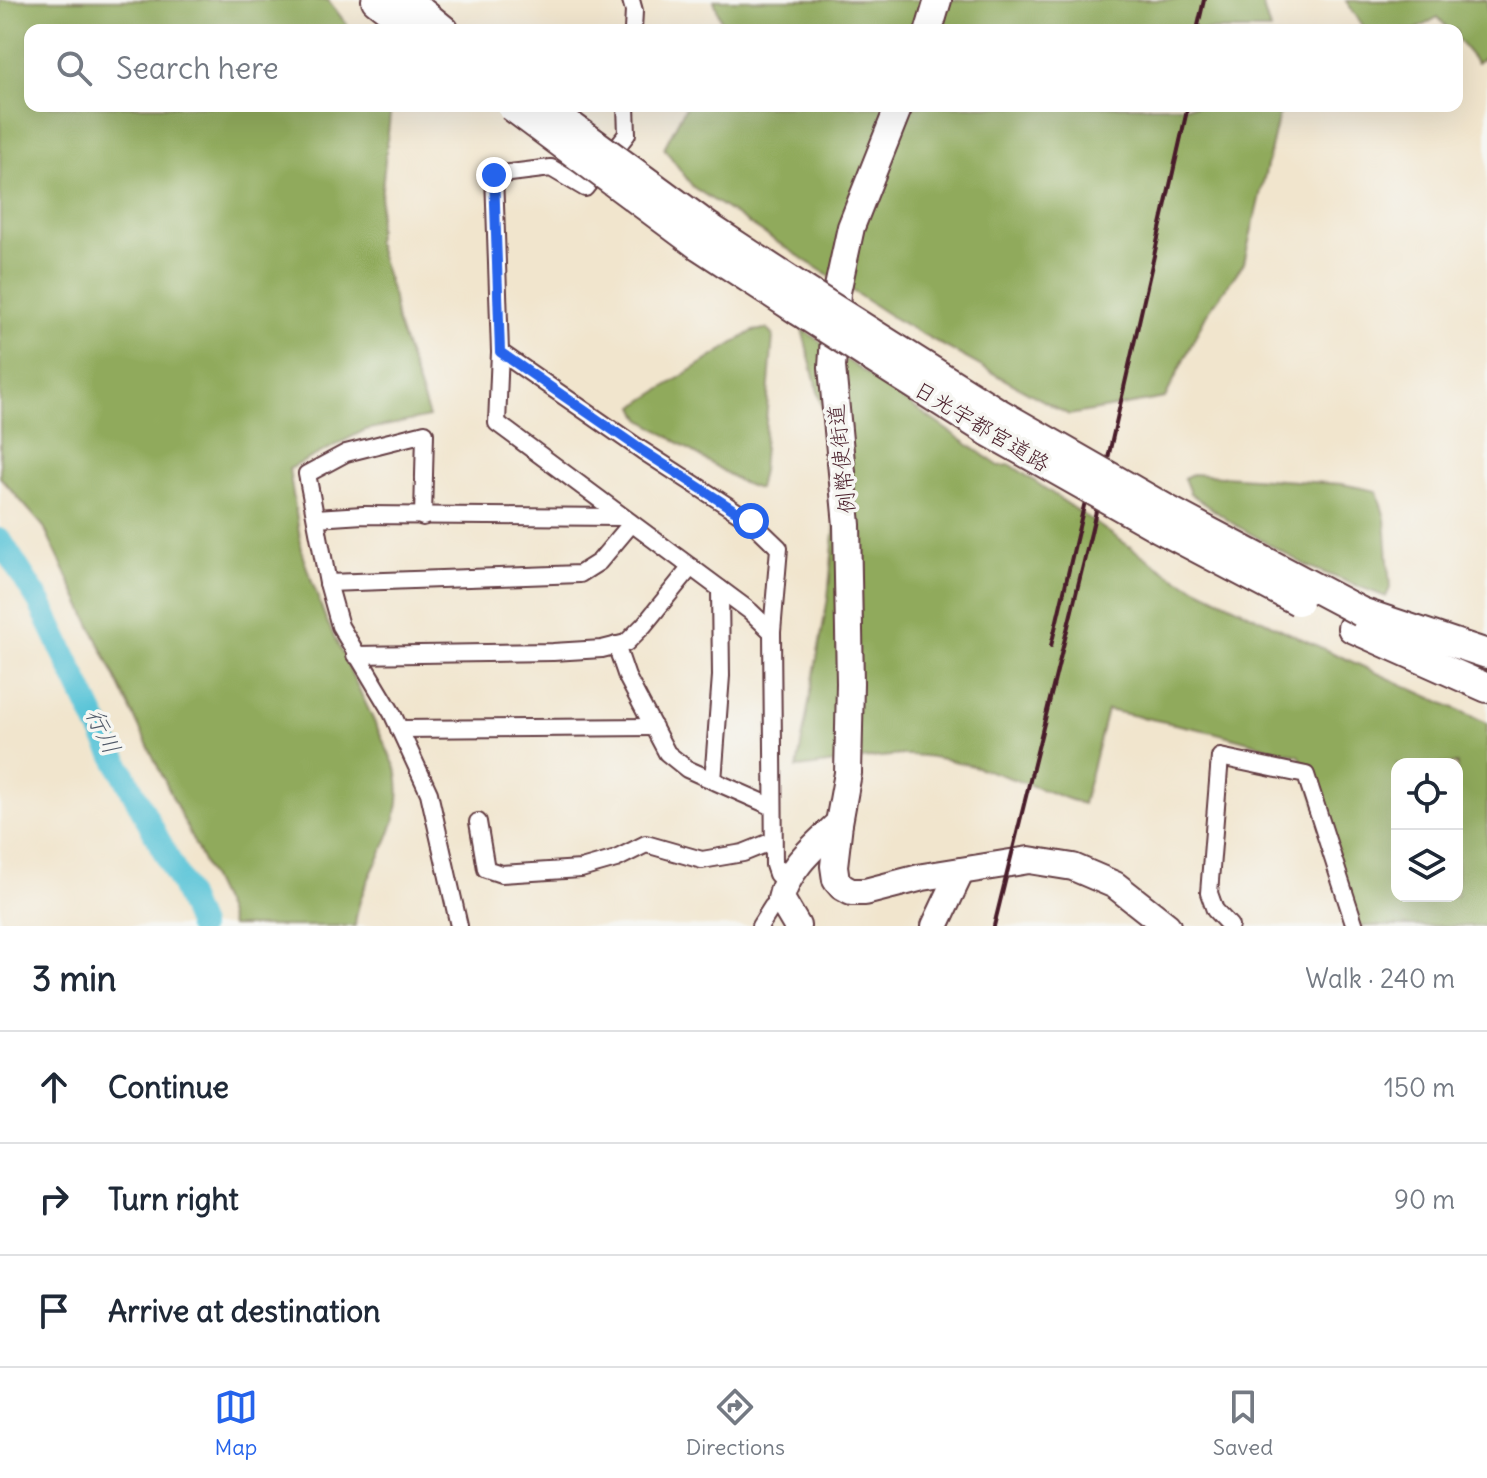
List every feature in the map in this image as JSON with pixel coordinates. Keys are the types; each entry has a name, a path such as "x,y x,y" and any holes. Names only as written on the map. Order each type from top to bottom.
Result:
{"highway":[{"path":"376,0 406,24"},
{"path":"407,0 437,24"},
{"path":"931,24 938,0"},
{"name":"日光宇都宮道路","path":"520,112 801,300 1236,570 1357,620 1487,668"},
{"name":"日光宇都宮道路","path":"551,112 704,236"},
{"name":"例幣使街道","path":"897,112 851,227 837,292 832,367 847,525 850,683 848,773 834,866 836,880 851,892 865,892 923,877 1029,860 1073,867 1115,885 1167,926"},
{"path":"1357,620 1487,654"},
{"name":"日光宇都宮道路","path":"1357,620 1487,688"},
{"path":"797,926 783,891 810,851 839,823"},
{"path":"935,926 961,871"}],"street":[{"path":"631,0 633,24"},
{"path":"626,112 627,134 585,188 551,168 494,175 500,352 497,423 750,611 772,632"},
{"path":"500,352 751,521 779,548 772,632 773,841 774,865 783,891 760,926"},
{"path":"423,517 425,433 346,453 307,474 328,583 340,626 399,729 429,793 463,925"},
{"path":"316,518 626,520"},
{"path":"328,583 580,574 599,562 626,520"},
{"path":"355,655 553,652 626,643 691,567"},
{"path":"713,781 721,676 720,589"},
{"path":"616,645 627,677 667,753 687,769 773,807"},
{"path":"399,729 654,727"},
{"path":"1230,926 1215,910 1209,893 1220,757 1306,775 1355,926"},
{"path":"478,822 486,869 501,874 581,869 616,859 646,844 702,860 743,853 773,841"}],"green space":[{"path":"0,0 328,0 346,24 24,24 24,112 390,112 376,243 392,293 397,322 429,417 365,430 289,469 303,557 325,617 396,768 399,791 397,812 359,905 355,926 231,926 44,527 0,477"},
{"path":"714,0 1261,0 1268,24 722,24"},
{"path":"1487,0 1487,55 1477,63 1463,46 1463,24 1444,24 1438,17 1426,24 1362,24 1346,1"},
{"path":"683,112 1280,112 1244,263 1206,315 1165,398 1069,415 895,319 693,187 664,148"},
{"path":"767,329 773,336 758,489 742,483 641,419 635,406 753,331"},
{"path":"802,329 999,466 1011,465 1174,577 1487,723 1487,926 1357,926 1300,756 1213,732 1107,710 1083,804 970,765 924,756 890,756 797,768 828,598 837,502 845,498"},
{"path":"1192,474 1342,484 1377,491 1385,518 1390,588 1386,597 1307,566 1232,523 1190,493 1184,478"}],"waterway":[{"name":"行川","path":"0,540 40,603 98,725 182,885 199,926"}],"railway":[{"path":"1198,24 1204,0"},
{"path":"994,926 1091,533 1187,112"},
{"path":"1051,646 1095,459"}],"route":[{"path":"494,175 500,352 751,521"}]}
